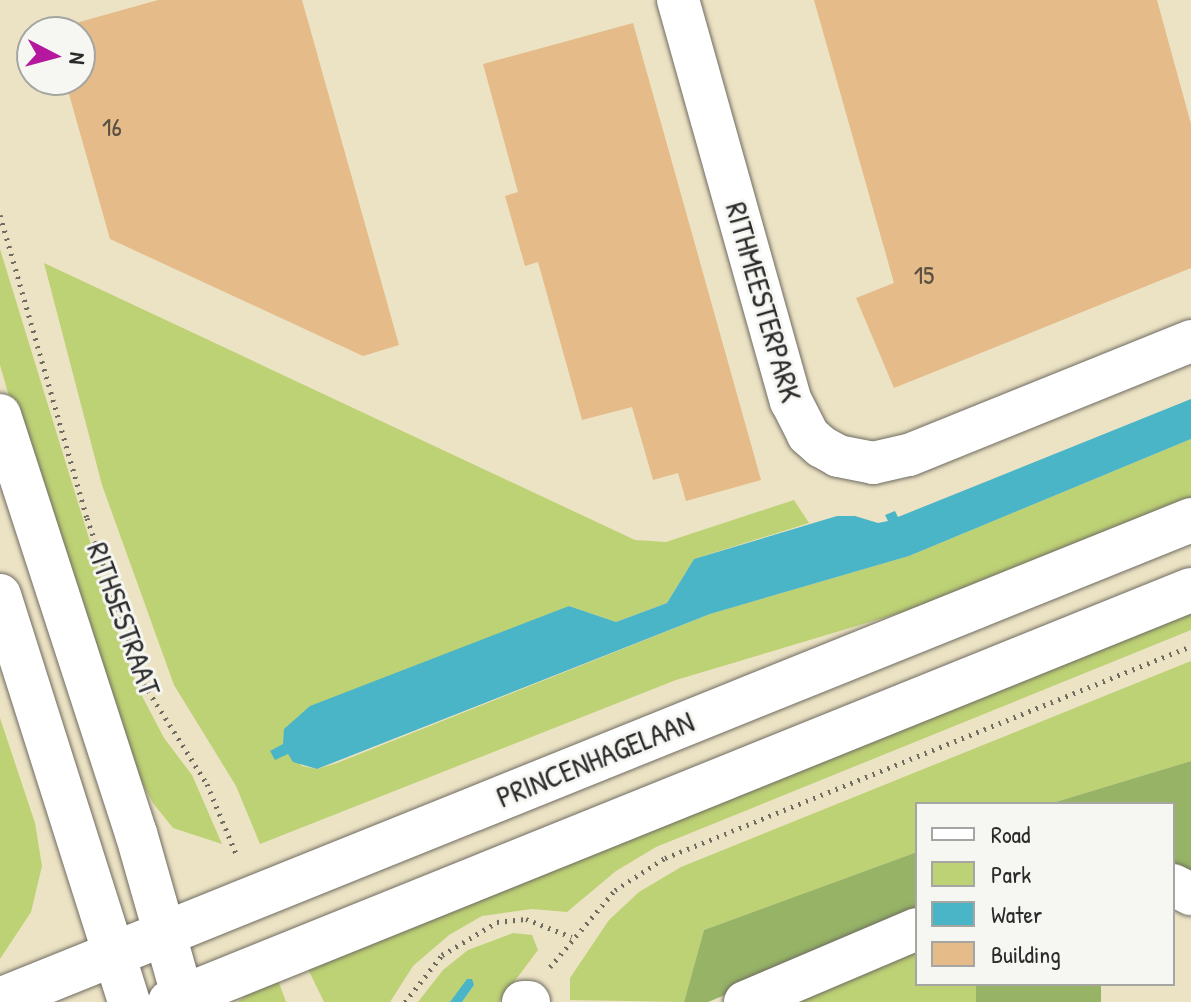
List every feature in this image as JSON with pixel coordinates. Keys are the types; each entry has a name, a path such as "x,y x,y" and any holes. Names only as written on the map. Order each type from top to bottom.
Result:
{"main road":[{"name":"PRINCENHAGELAAN","path":"0,1000 1191,520"},
{"path":"179,1000 1191,590"}],"street":[{"name":"RITHMEESTERPARK","path":"678,0 791,401 808,435 822,447 855,461 873,463 900,458 1191,341"},
{"name":"RITHSESTRAAT","path":"0,415 167,931 179,1000"},
{"path":"0,595 129,1002"},
{"path":"745,1002 915,930"}],"path":[{"name":"RITHSESTRAAT","path":"0,215 87,518 144,684 207,784 254,897"},
{"path":"405,1002 442,955 497,922 526,919 572,937 615,890 665,858 1191,646"}],"green space":[{"path":"0,249 123,649 140,692 164,738 192,775 222,844 173,828 153,803 130,761 51,541 0,365"},
{"path":"44,263 635,540 666,542 794,500 809,523 694,559 667,603 616,622 569,606 288,754 302,766 317,769 337,763 710,614 909,556 1191,439 1191,499 910,610 676,680 260,844 236,786 174,685 102,485"},
{"path":"1191,606 1191,630 656,847 616,871 567,912 532,909 482,916 449,935 413,966 390,1002 324,1002 306,965"},
{"path":"1191,661 1191,761 1056,802 915,802 915,853 704,930 684,1002 570,1000 570,978 609,920 639,892 681,867"},
{"path":"0,718 35,823 42,866 31,912 0,959"},
{"path":"1191,761 1191,870 1175,865 1175,802 1056,802"},
{"path":"915,853 915,916 708,1002 684,1002 704,930"},
{"path":"513,933 532,935 538,950 499,1002 462,1002 474,985 467,980 450,1002 418,1002 443,970 468,950"},
{"path":"915,944 915,986 977,986 983,1002 781,1002"},
{"path":"278,980 286,1002 238,1002 256,987"},
{"path":"976,986 1101,986 1101,1002 976,1002"}],"water":[{"path":"1191,399 1191,439 909,556 710,614 317,769 293,762 288,754 275,760 270,751 283,744 284,729 310,706 569,606 616,622 667,603 694,559 837,516 855,516 878,523 888,521 885,515 895,511 898,517"},
{"path":"467,979 472,979 474,985 462,1002 450,1002"}],"building":[{"path":"158,0 302,0 399,345 363,356 110,239 70,96 96,96 96,17"},
{"path":"814,0 1157,0 1191,124 1191,268 894,388 856,298 894,283"},
{"path":"633,23 761,480 686,501 678,473 653,480 632,407 582,420 538,262 525,266 505,196 518,192 483,64"}]}
